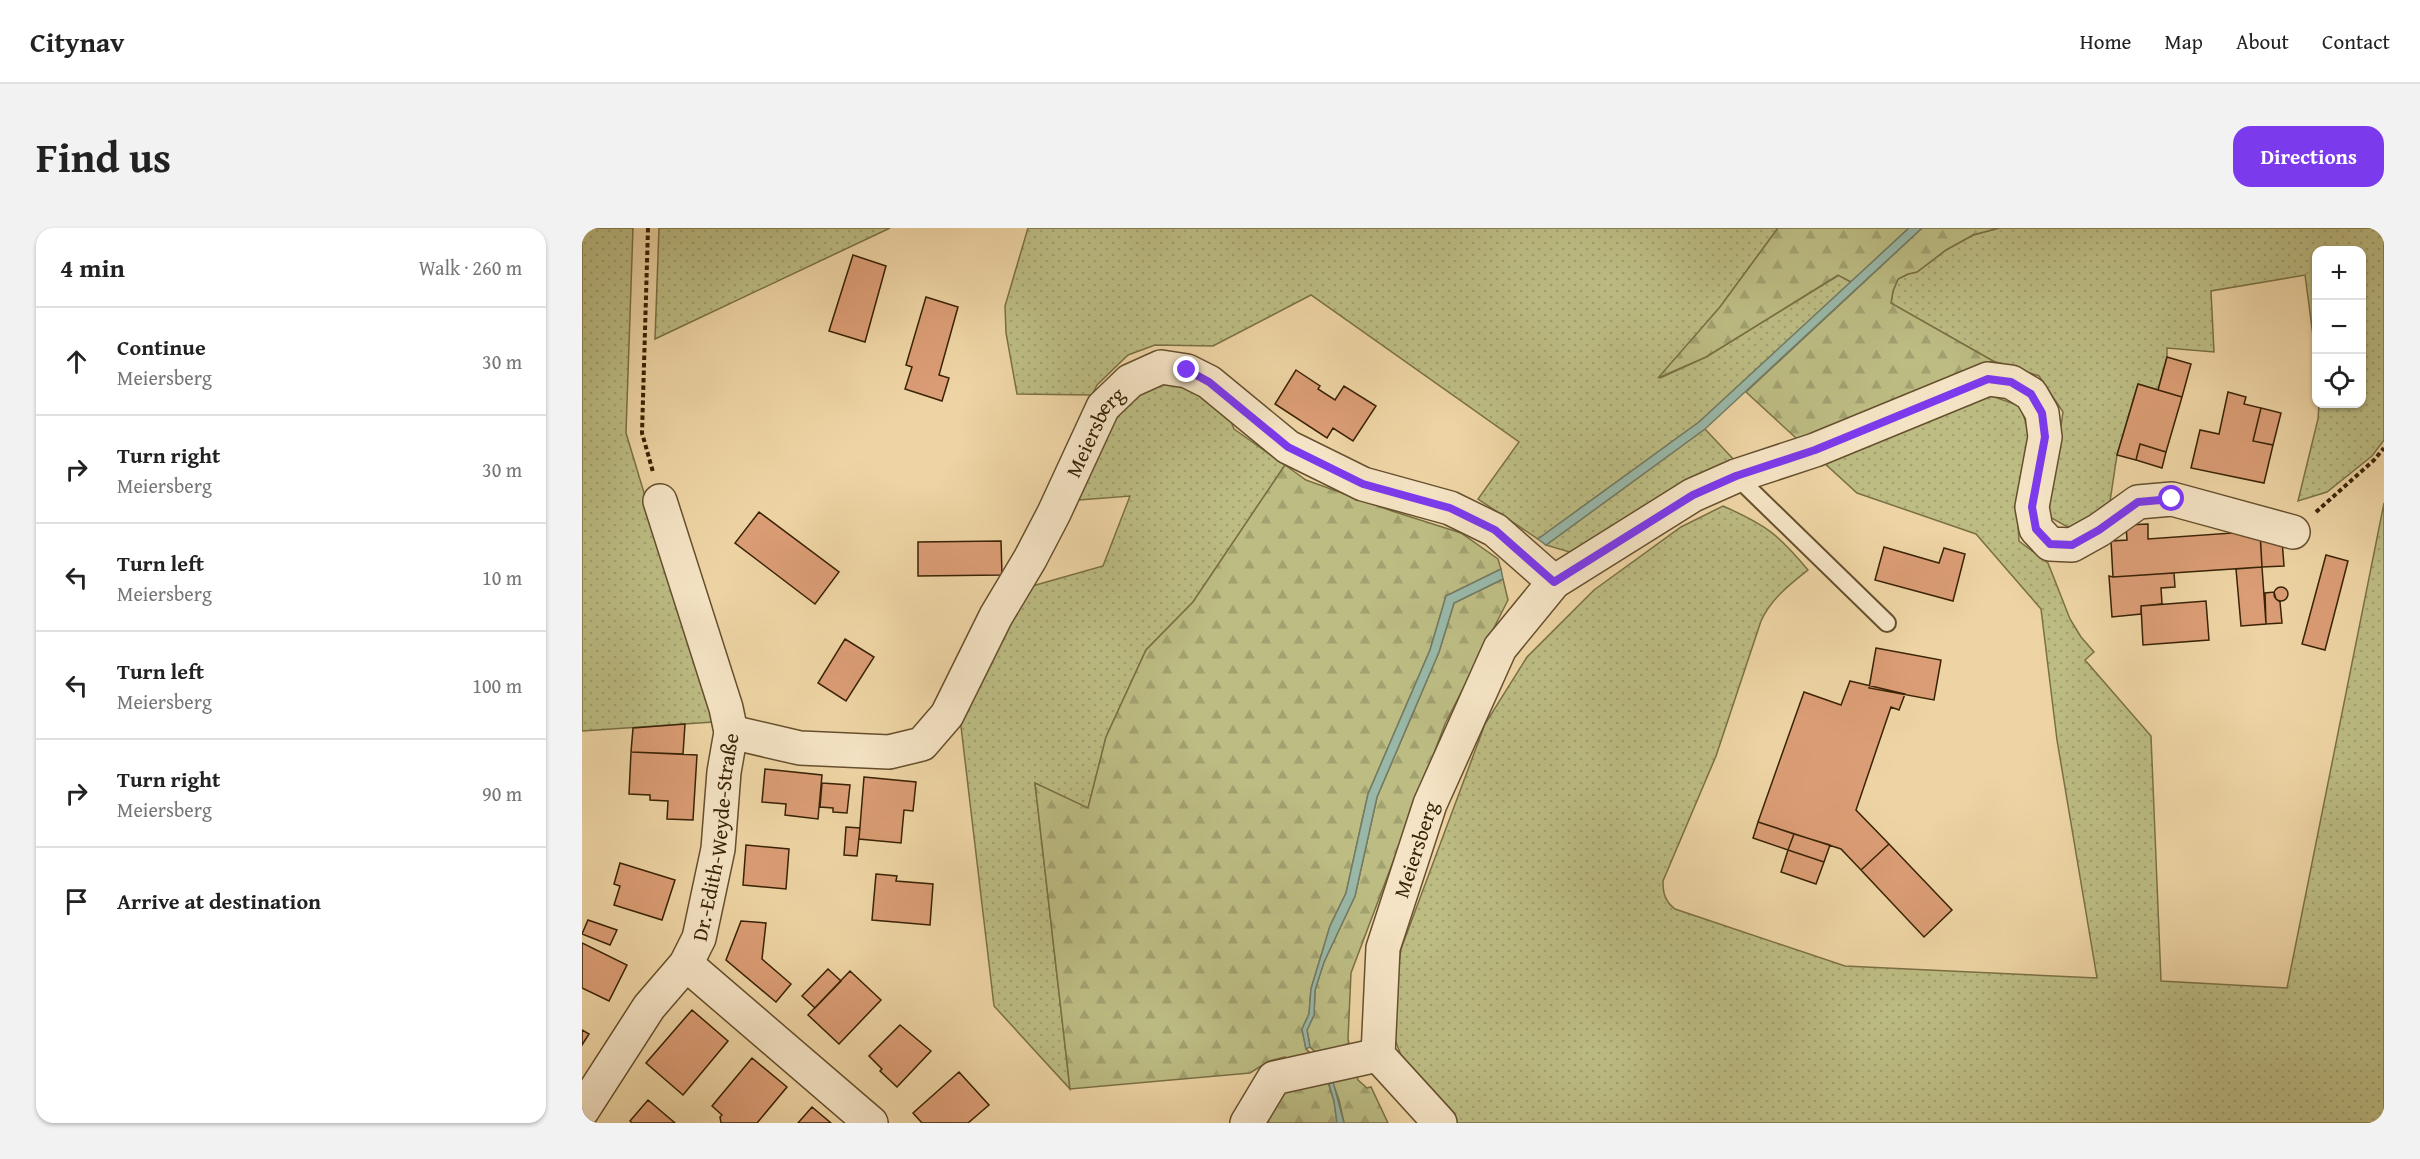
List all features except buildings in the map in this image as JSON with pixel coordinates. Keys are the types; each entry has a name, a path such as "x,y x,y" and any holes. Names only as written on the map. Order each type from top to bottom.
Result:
{"street":[{"name":"Meiersberg","path":"731,732 800,748 889,752 922,744 947,715 996,616 1054,513 1103,407 1130,381 1161,368 1187,370 1209,382 1288,447 1363,484 1450,508 1495,530 1554,582"},
{"name":"Meiersberg","path":"1378,1055 1383,948 1430,804 1500,648 1554,582 1693,495 1736,476 1815,450 1988,379 2011,382 2031,394 2042,413 2045,437 2032,507 2036,529 2050,544 2072,545 2099,530 2138,502 2172,499 2293,532"},
{"name":"Dr.-Edith-Weyde-Straße","path":"582,1111 650,1007 686,964 699,938 718,849 724,772 731,732 726,708 660,501"},
{"name":"Dr.-Edith-Weyde-Straße","path":"686,964 871,1123"},
{"path":"1247,1123 1274,1077 1378,1055 1440,1123"}],"lane":[{"path":"1736,476 1887,623"}],"path":[{"path":"648,228 642,433 660,501"},
{"path":"2293,532 2374,460 2384,448"}],"green space":[{"path":"582,228 633,228 626,433 713,722 582,731"},
{"path":"659,228 890,228 655,339"},
{"path":"1028,228 1778,228 1720,307 1660,378 1706,357 1839,275 1851,282 1699,422 1538,539 1478,499 1519,442 1311,295 1213,346 1155,345 1128,355 1097,385 1092,395 1017,394 1006,333 1005,306"},
{"path":"1778,228 1909,228 1851,282 1838,275 1706,357 1658,378 1720,307"},
{"path":"1922,228 1999,228 1973,235 1946,250 1917,272 1898,279 1891,303 1993,361 1797,439 1746,392"},
{"path":"1999,228 2384,228 2384,440 2372,456 2327,492 2298,501 2319,408 2366,408 2366,246 2312,246 2312,328 2305,275 2211,291 2214,352 2167,348 2167,357 2158,390 2138,384 2117,455 2109,508 2073,530 2048,516 2063,412 2039,376 1993,361 1891,304 1898,279 1917,272 1946,250 1973,235"},
{"path":"1165,384 1193,389 1229,416 1234,429 1285,465 1193,602 1146,650 1106,737 1088,809 1035,783 1070,1089 994,1006 960,718 1029,587 1103,566 1130,496 1079,500 1069,498 1113,420 1147,387"},
{"path":"1989,395 2020,406 2031,437 2017,507 2019,541 2048,563 2070,619 2094,652 2085,660 2151,736 2161,981 2287,988 2384,503 2384,1123 1433,1123 1418,1099 1390,1027 1401,949 1485,724 1527,657 1594,590 1681,527 1723,506 1761,525 1788,547 1808,570 1775,599 1761,621 1716,756 1663,881 1664,893 1669,903 1675,909 1845,966 2097,978 2057,740 2041,609 1976,534 1857,493 1822,461"},
{"path":"1705,429 1737,463 1576,554 1546,545"},
{"path":"1285,465 1306,480 1461,533 1498,559 1501,569 1446,596 1430,650 1368,794 1346,893 1330,926 1311,989 1309,1014 1302,1029 1306,1049 1322,1064 1334,1101 1337,1123 1259,1123 1271,1097 1294,1088 1285,1057 1269,1061 1250,1073 1070,1089 1035,783 1088,808 1106,737 1146,650 1193,602"},
{"path":"1503,579 1508,600 1445,724 1351,973 1348,1039 1358,1080 1367,1088 1371,1087 1388,1123 1344,1123 1339,1100 1325,1061 1310,1047 1307,1030 1314,1015 1315,990 1324,962 1355,896 1377,797 1439,652 1454,603"}],"shaded area":[{"path":"1909,228 1922,228 1705,429 1546,545 1538,539 1699,422"},
{"path":"1501,569 1503,579 1454,603 1439,652 1377,797 1355,896 1324,962 1315,990 1314,1015 1307,1030 1310,1047 1306,1049 1302,1029 1309,1014 1311,989 1330,926 1346,893 1368,794 1430,650 1446,596"},
{"path":"1333,1082 1344,1123 1337,1123 1329,1084"}],"route":[{"path":"1187,370 1209,382 1288,447 1363,484 1450,508 1495,530 1554,582 1693,495 1736,476 1815,450 1988,379 2011,382 2031,394 2042,413 2045,437 2032,507 2036,529 2050,544 2072,545 2099,530 2138,502 2172,499"}]}
